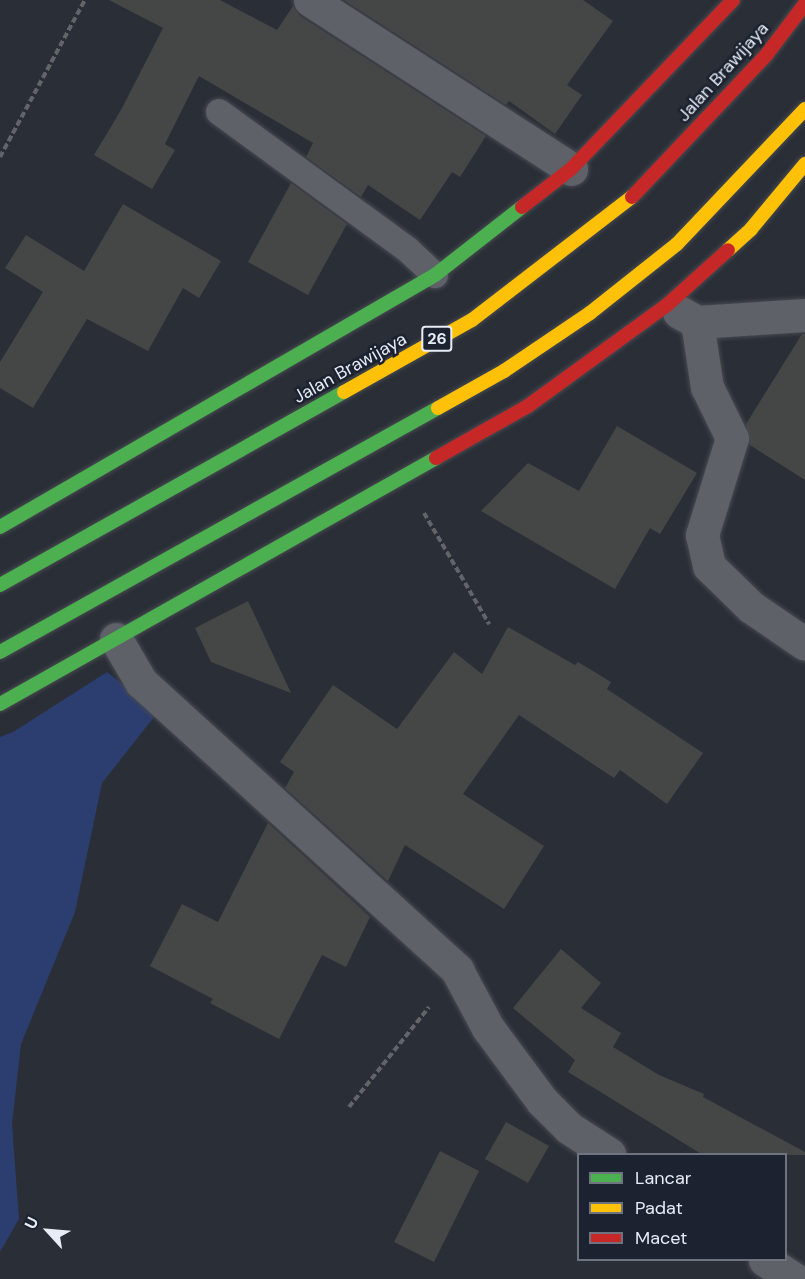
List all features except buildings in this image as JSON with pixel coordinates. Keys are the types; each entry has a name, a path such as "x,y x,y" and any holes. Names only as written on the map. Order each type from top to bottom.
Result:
{"main road":[{"path":"0,526 435,275 571,170 733,0"},
{"name":"Jalan Brawijaya","path":"0,585 472,320 624,206 767,54 805,3"},
{"path":"0,652 494,377 552,339 590,313 677,244 786,132 805,109"},
{"path":"0,704 528,406 667,305 751,228 805,164"}],"street":[{"path":"310,0 571,170"},
{"path":"667,305 697,322 805,315"},
{"path":"697,322 707,387 732,438 702,534 709,566 751,607 805,644"},
{"path":"116,639 141,682 457,970 488,1028 542,1101 569,1128 606,1153"},
{"path":"767,1261 794,1279"}],"lane":[{"path":"219,112 408,250 435,275"}],"path":[{"path":"0,157 85,0"},
{"path":"403,476 489,624"},
{"path":"350,1107 457,970"}],"shaded area":[{"path":"107,672 158,712 102,783 75,912 21,1044 12,1124 19,1219 0,1252 0,737 13,732"}],"traffic: fast":[{"path":"0,527 435,275 522,207"},
{"path":"0,585 344,392"},
{"path":"0,652 438,408"},
{"path":"0,704 436,458"}],"traffic: slow":[{"path":"438,408 504,371 590,313 677,244 805,109"},
{"path":"728,250 751,229 805,164"},
{"path":"344,392 472,320 632,197"}],"traffic: jam":[{"path":"522,207 571,169 733,0"},
{"path":"632,197 767,54 805,4"},
{"path":"436,458 528,406 667,305 728,250"}]}
